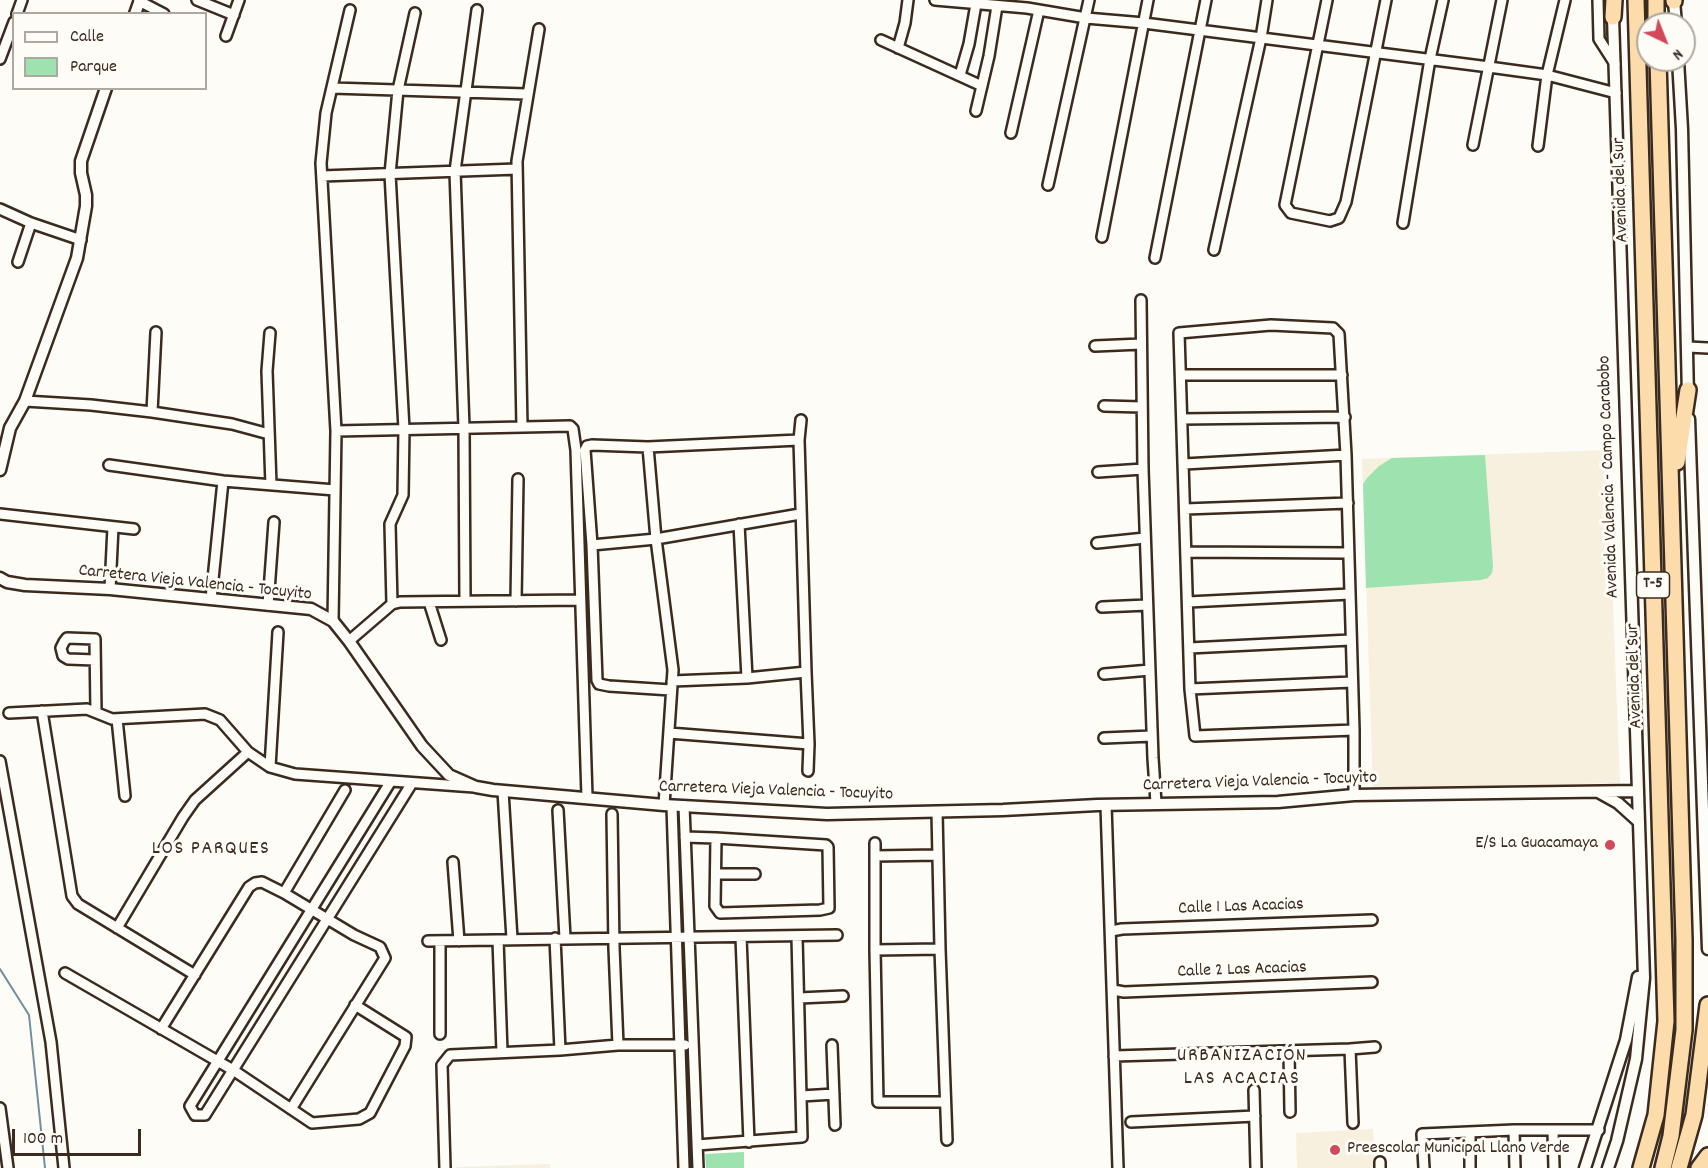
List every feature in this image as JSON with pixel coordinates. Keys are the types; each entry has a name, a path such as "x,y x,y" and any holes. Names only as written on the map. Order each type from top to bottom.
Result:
{"highway":[{"path":"1613,0 1613,16"},
{"name":"Avenida del Sur","path":"1635,0 1666,1021 1656,1115 1641,1168"},
{"name":"T-5","path":"1658,72 1684,940 1684,1030 1671,1136 1663,1168"},
{"path":"1671,498 1688,390"},
{"path":"1680,1168 1694,1115 1708,1005"},
{"path":"1699,1168 1708,1156"}],"street":[{"path":"197,0 234,15"},
{"path":"226,36 239,0"},
{"path":"897,48 905,23 908,0"},
{"path":"935,0 997,6 1027,4 1039,10 1086,18 1144,23 1489,67 1547,75 1616,93"},
{"path":"1048,185 1089,0"},
{"path":"1102,237 1148,0"},
{"path":"1155,258 1206,0"},
{"path":"1214,250 1268,0"},
{"path":"1327,0 1285,205 1291,213 1330,221 1339,218 1344,208 1386,0"},
{"path":"1403,223 1430,59 1443,0"},
{"path":"1473,145 1502,0"},
{"path":"1538,146 1547,75 1564,0"},
{"path":"1598,0 1599,39 1615,64"},
{"path":"139,1 160,12"},
{"path":"960,75 969,44 970,3"},
{"path":"976,111 997,6"},
{"path":"333,621 336,430 321,162 326,113 350,10"},
{"path":"465,601 464,428 455,171 477,10"},
{"path":"1011,133 1039,10"},
{"path":"392,604 390,524 403,495 404,429 390,174 398,90 414,13"},
{"name":"Avenida Valencia - Campo Carabobo","path":"1608,1168 1617,1141 1636,1059 1644,978 1636,791 1613,16"},
{"path":"0,59 12,27"},
{"path":"522,427 517,169 526,94 538,29"},
{"path":"880,40 982,86"},
{"name":"T-5","path":"1679,72 1688,390 1704,691 1708,949"},
{"path":"332,88 526,94"},
{"path":"0,470 10,428 25,401 81,240 86,195 81,161 105,90"},
{"path":"322,177 517,169"},
{"path":"0,209 31,223 81,240"},
{"path":"18,262 31,223"},
{"path":"1141,300 1145,538 1156,803"},
{"path":"1354,730 1195,735 1189,648 1179,333 1271,325 1333,328 1339,334 1348,503 1354,730 1354,795"},
{"path":"152,412 156,332"},
{"path":"270,333 267,372 271,485"},
{"path":"1095,345 1141,345"},
{"path":"1688,347 1708,348"},
{"path":"1181,375 1342,375"},
{"path":"25,401 152,412 232,424 269,434"},
{"path":"1104,406 1142,407"},
{"path":"1182,419 1345,417"},
{"path":"801,420 800,514 809,744 808,771"},
{"path":"336,430 570,426 574,432 587,797"},
{"path":"799,440 648,447 592,445 587,446 585,450 592,545 597,680 600,684 609,686 672,685 806,672"},
{"path":"648,447 656,539 673,670 668,806 678,937 684,1168"},
{"path":"1184,464 1346,455"},
{"path":"109,465 223,481 335,490"},
{"path":"1098,472 1143,469"},
{"path":"516,601 518,479"},
{"path":"211,599 223,481"},
{"path":"1185,509 1348,503"},
{"path":"0,514 134,529"},
{"path":"592,545 656,539 800,514"},
{"path":"268,605 274,522"},
{"path":"738,524 747,678"},
{"path":"110,589 113,527"},
{"path":"1097,543 1145,538"},
{"path":"1186,552 1348,553"},
{"name":"Carretera Vieja Valencia - Tocuyito","path":"0,578 7,582 25,585 110,589 311,609 333,621 422,746 449,775 476,788 668,806 827,814 1156,803 1278,802 1354,795 1636,791"},
{"path":"1188,602 1350,594"},
{"path":"349,641 392,604 400,602 580,600"},
{"path":"429,602 441,640"},
{"path":"1102,607 1148,605"},
{"path":"270,767 278,632"},
{"path":"1189,648 1350,640"},
{"path":"95,660 96,712"},
{"path":"1104,674 1150,670"},
{"path":"1191,689 1352,682"},
{"path":"9,713 87,709 112,719 205,714 220,720 248,752 270,767 295,774 476,788"},
{"path":"42,711 72,896 78,904 195,975"},
{"path":"117,719 125,796"},
{"path":"669,733 809,744"},
{"path":"1104,738 1152,736"},
{"path":"117,928 195,800 248,752"},
{"path":"0,761 51,1042 64,1168"},
{"path":"391,781 190,1106 195,1115 205,1115 412,783"},
{"path":"284,893 345,790"},
{"path":"503,791 512,939"},
{"path":"1598,793 1618,803 1638,821"},
{"path":"1106,805 1118,1168"},
{"path":"684,807 698,1168"},
{"path":"558,810 560,1050"},
{"path":"937,812 947,1140"},
{"path":"612,814 618,1045"},
{"path":"685,837 716,838 826,845 828,847 829,908 720,913 715,906 716,838"},
{"path":"875,843 878,1102 945,1102"},
{"path":"875,856 938,855"},
{"path":"453,862 459,941"},
{"path":"716,874 755,874"},
{"path":"161,1029 249,887 262,882 380,947 385,958 291,1109"},
{"name":"Calle 1 Las Acacias","path":"1111,931 1372,920"},
{"path":"428,942 614,937 837,935"},
{"path":"741,937 748,1142"},
{"path":"697,1145 802,1137 797,937"},
{"path":"498,940 502,1052"},
{"path":"440,941 440,1034"},
{"path":"875,950 940,949"},
{"name":"Avenida Valencia - Campo Carabobo","path":"1585,1168 1626,1040 1643,953"},
{"path":"65,973 233,1070 312,1123 359,1119 370,1113 407,1040 406,1037 355,1005"},
{"name":"Calle 2 Las Acacias","path":"1113,990 1124,992 1372,982"},
{"path":"799,998 843,996"},
{"path":"445,1168 442,1065 450,1055 618,1045 693,1045"},
{"path":"832,1045 835,1125"},
{"path":"1114,1056 1375,1047"},
{"path":"1350,1049 1353,1123"},
{"path":"1289,1051 1290,1112"},
{"path":"1254,1090 1256,1168"},
{"path":"801,1096 834,1094"},
{"path":"0,1108 2,1142 8,1168"},
{"path":"1131,1122 1255,1116"},
{"path":"1424,1168 1422,1134 1514,1130 1599,1130"},
{"path":"1514,1130 1515,1168"},
{"path":"1553,1131 1554,1168"},
{"path":"1470,1133 1470,1168"}],"shaded area":[{"path":"1607,450 1620,783 1373,789 1362,459"},
{"name":"Preescolar Municipal Llano Verde","path":"1373,1129 1375,1168 1297,1168 1296,1133"},
{"path":"550,1164 550,1168 456,1168 456,1167"}],"green space":[{"path":"1485,455 1493,566 1488,578 1366,588 1363,484 1367,478 1379,466 1392,458"},
{"path":"744,1152 744,1168 706,1168 705,1154"}],"waterway":[{"path":"0,969 29,1015 45,1168"}],"place":[{"name":"E/S La Guacamaya","path":"1610,845"},
{"name":"Preescolar Municipal Llano Verde","path":"1335,1150"}],"district":[{"name":"LOS PARQUES","path":"211,850"},
{"name":"URBANIZACIÓN LAS ACACIAS","path":"1242,1068"}]}
